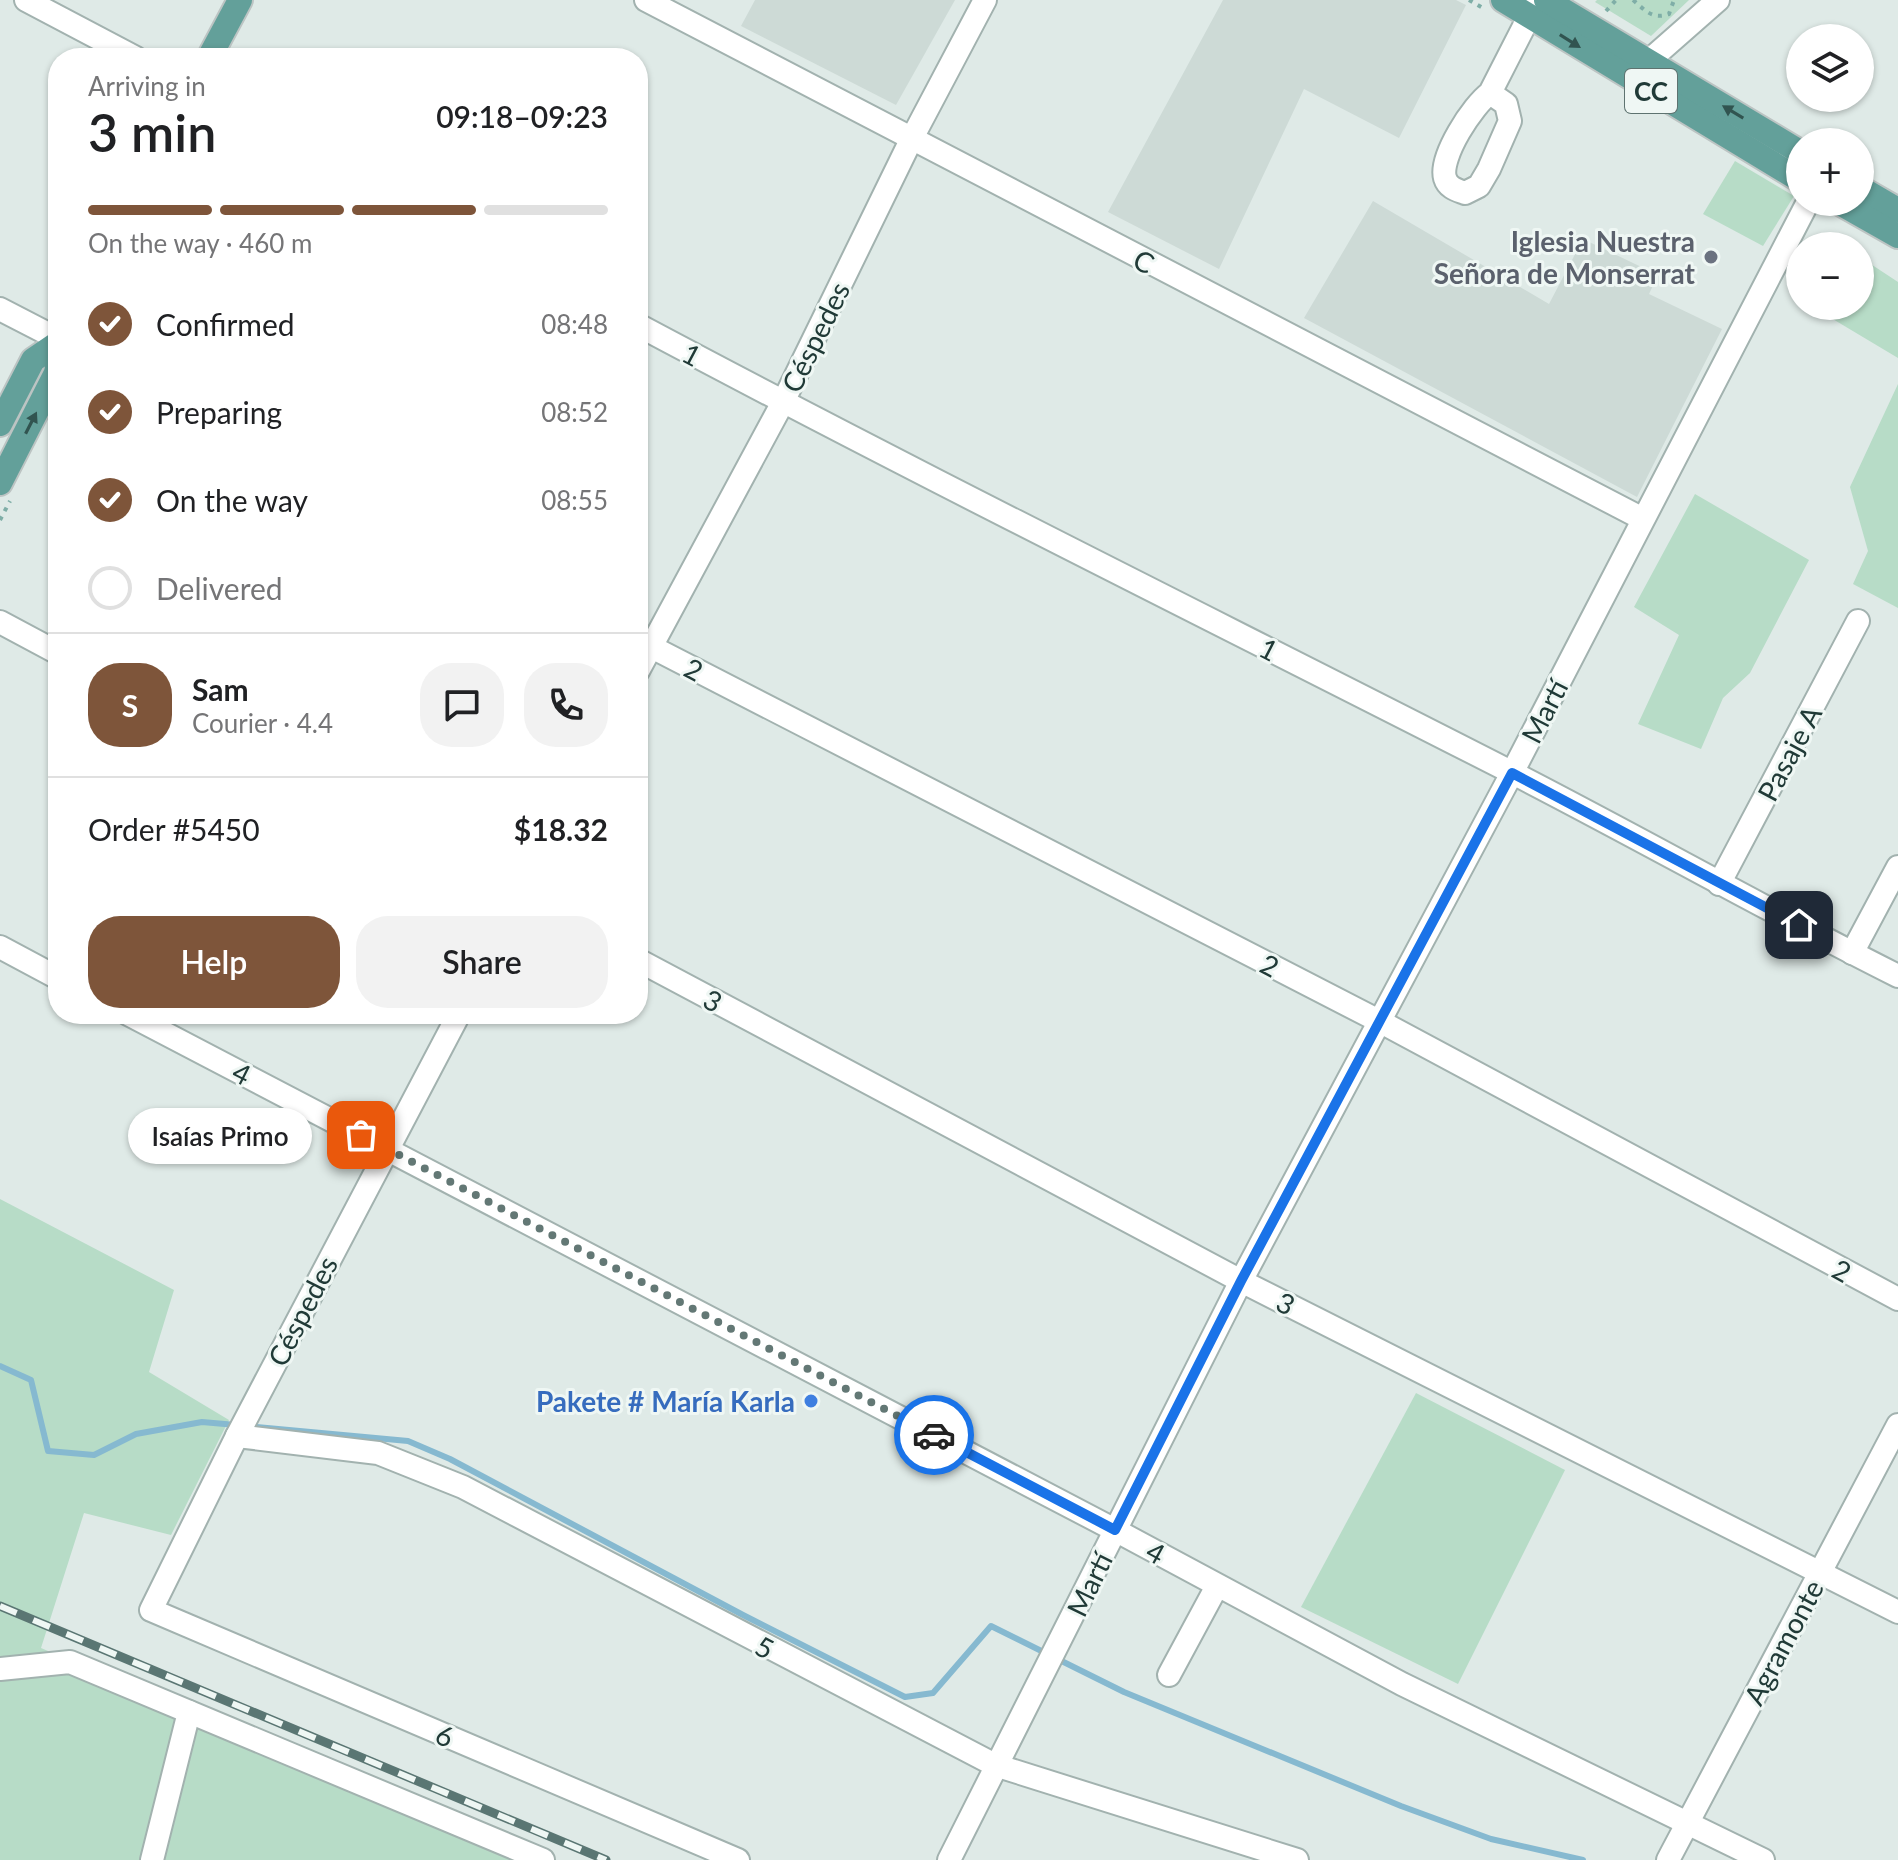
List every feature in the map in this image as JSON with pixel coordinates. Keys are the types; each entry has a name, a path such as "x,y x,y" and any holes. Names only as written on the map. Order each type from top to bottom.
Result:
{"main road":[{"path":"214,48 240,0"},
{"name":"CC","path":"1503,0 1537,5 1786,170"},
{"name":"CC","path":"1639,70 1786,145"},
{"path":"1874,196 1898,210"},
{"path":"1863,216 1898,236"},
{"path":"0,424 33,360 48,349"},
{"path":"1,480 48,389"}],"street":[{"path":"26,0 117,48"},
{"name":"C","path":"646,0 1643,519"},
{"name":"Céspedes","path":"648,636 783,402 911,140 985,0"},
{"path":"1639,70 1718,0"},
{"path":"1490,93 1537,5"},
{"name":"Martí","path":"949,1860 1241,1281 1512,773 1801,216"},
{"path":"0,309 48,335"},
{"name":"1","path":"648,330 1512,773 1898,976"},
{"name":"Pasaje A","path":"1719,884 1858,621"},
{"path":"0,622 48,648"},
{"name":"2","path":"648,645 1379,1021 1898,1299"},
{"path":"1852,953 1898,867"},
{"path":"0,947 48,973"},
{"name":"3","path":"648,965 1241,1281 1898,1612"},
{"name":"4","path":"147,1024 1115,1530 1402,1684 1763,1860"},
{"name":"Céspedes","path":"151,1610 237,1435 454,1024"},
{"name":"Agramonte","path":"1668,1860 1898,1425"},
{"name":"5","path":"237,1435 378,1453 463,1487 995,1765 1297,1860"},
{"path":"1169,1675 1217,1586"},
{"name":"6","path":"151,1610 738,1860"},
{"path":"0,1669 70,1662 543,1860"},
{"path":"152,1860 189,1712"}],"path":[{"path":"1606,11 1616,0"},
{"path":"1633,0 1654,17 1669,14 1673,3 1680,0"}],"shaded area":[{"path":"755,0 955,0 896,105 741,26"},
{"path":"1223,0 1456,0 1466,5 1399,138 1304,89 1219,269 1108,212"},
{"path":"1373,201 1549,304 1583,239 1658,275 1649,294 1722,329 1637,497 1304,318"}],"green space":[{"path":"1689,0 1651,36 1595,2"},
{"path":"1735,161 1786,191 1786,209 1763,246 1703,214"},
{"path":"1874,266 1898,282 1898,358 1834,320 1874,320"},
{"path":"1898,384 1898,608 1853,584 1868,551 1850,487"},
{"path":"1695,494 1809,560 1750,673 1723,698 1701,749 1638,724 1679,635 1634,607"},
{"path":"0,1199 174,1290 149,1372 229,1420 171,1535 84,1513 41,1648 539,1860 0,1860"},
{"path":"1416,1393 1565,1470 1458,1684 1301,1607"}],"waterway":[{"path":"0,1366 31,1380 48,1451 94,1455 136,1434 202,1422 236,1425"},
{"path":"247,1426 408,1441 450,1459 743,1615 905,1697 933,1693 991,1626 1124,1692 1401,1806 1491,1839 1583,1860"}],"railway":[{"path":"0,1606 606,1860"}],"way so far":[{"path":"361,1135 934,1435"}],"place":[{"name":"Iglesia Nuestra Señora de Monserrat","path":"1711,257"},
{"name":"Isaías Primo","path":"361,1135"},
{"name":"Pakete # María Karla","path":"811,1401"}],"route":[{"path":"934,1435 1115,1530 1241,1281 1512,773 1799,925"}]}
